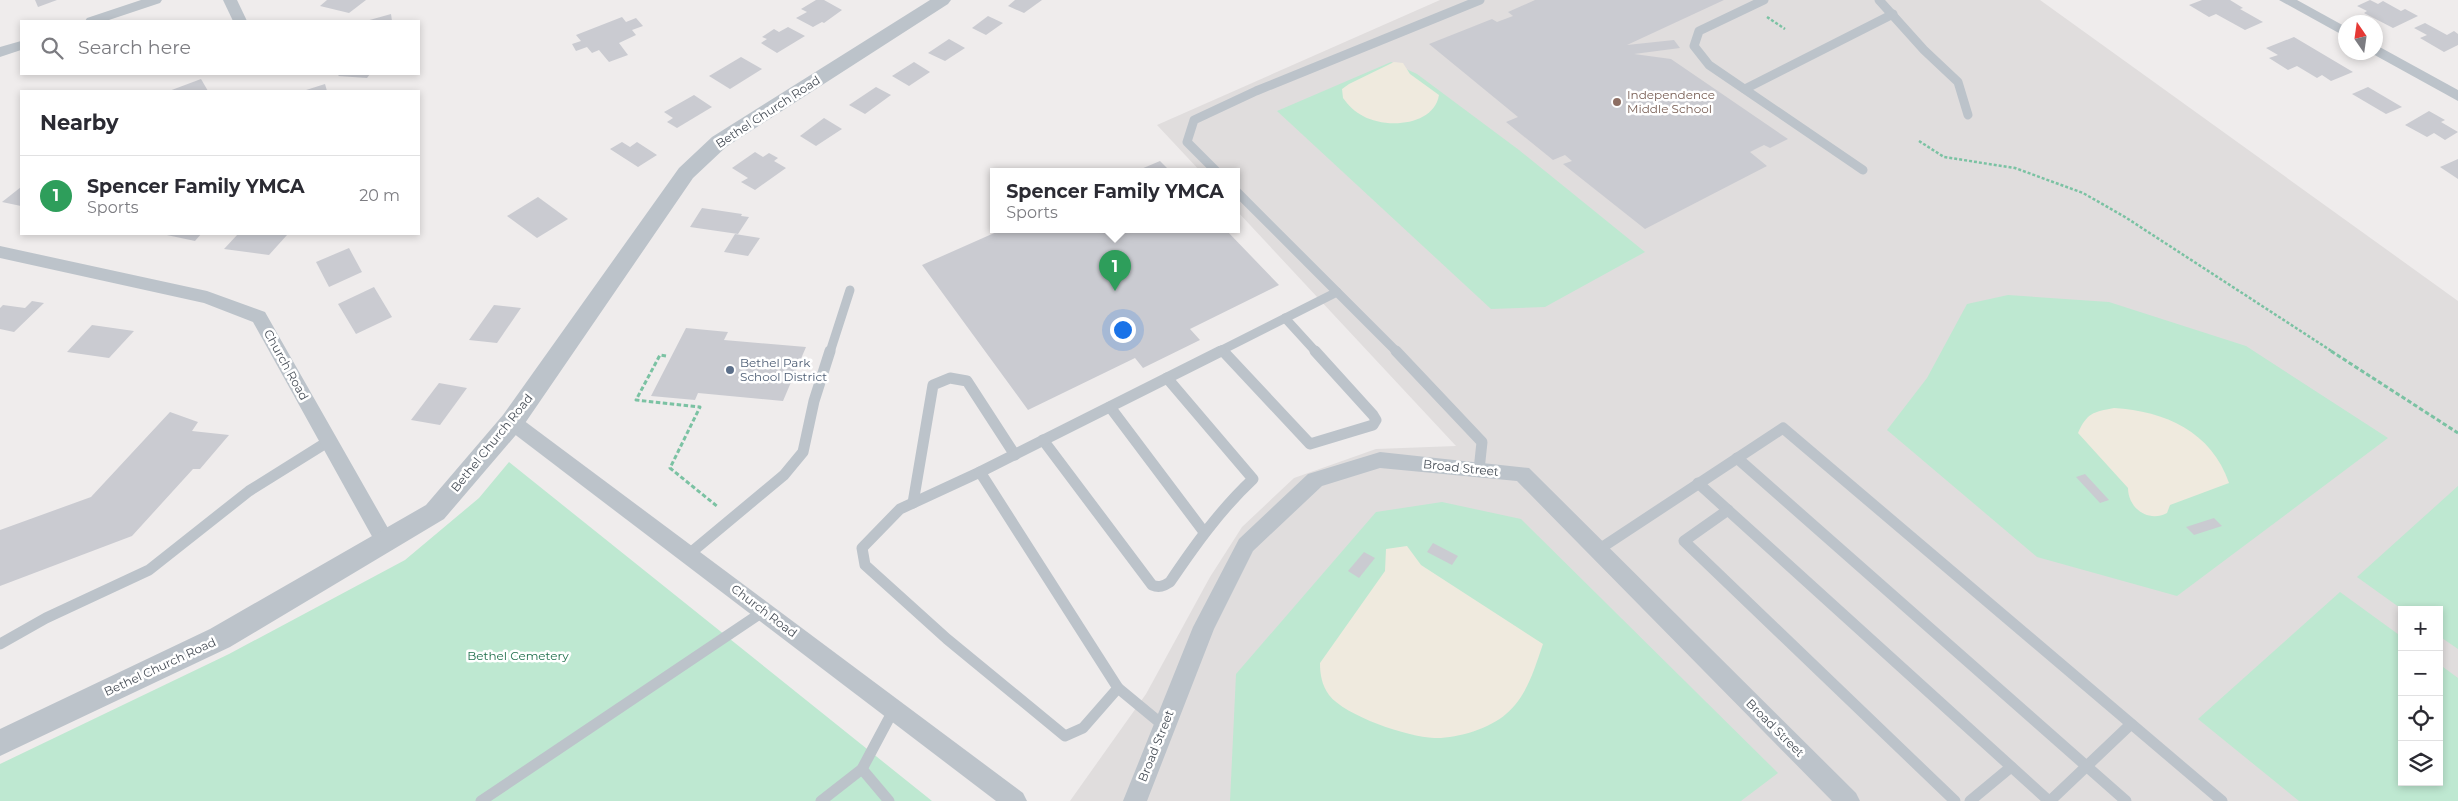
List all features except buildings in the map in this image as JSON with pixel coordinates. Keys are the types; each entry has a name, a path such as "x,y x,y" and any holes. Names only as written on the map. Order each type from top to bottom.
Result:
{"street":[{"path":"95,20 155,0"},
{"path":"230,0 240,20"},
{"name":"Bethel Church Road","path":"0,743 220,638 435,512 512,422 686,173 719,142 942,0"},
{"path":"2286,0 2338,29"},
{"path":"0,52 20,45"},
{"path":"2383,54 2458,96"},
{"name":"Church Road","path":"0,252 208,297 259,317 386,542"},
{"name":"Church Road","path":"512,422 1015,801"},
{"name":"Broad Street","path":"1135,801 1204,627 1246,545 1315,480 1380,460 1522,474 1848,801"}],"lane":[{"path":"1213,168 1187,142 1194,120 1265,88 1480,0"},
{"path":"1764,0 1700,31 1694,46 1709,65 1863,170"},
{"path":"1879,0 1924,50 1958,82 1968,115"},
{"path":"1745,89 1893,14"},
{"path":"1240,196 1337,292 1482,442 1479,470"},
{"path":"688,555 784,475 803,452 814,401 850,290"},
{"path":"1118,688 1082,728 1065,736 914,610 864,565 862,548 900,509 1015,455 1337,292"},
{"path":"1222,350 1310,444 1373,425 1376,420 1373,415 1285,318"},
{"path":"914,503 932,385 950,378 966,381 1015,455"},
{"path":"1044,440 1154,586 1164,586 1170,582 1204,532 1229,502 1253,479 1167,378"},
{"path":"1110,407 1204,532"},
{"path":"1598,550 1783,428 2222,801"},
{"path":"0,644 46,618 149,570 249,491 329,441"},
{"path":"1737,458 2126,801"},
{"path":"980,472 1118,688 1164,726"},
{"path":"1698,483 2049,801 2131,724"},
{"path":"1728,510 1684,541 1955,801"},
{"path":"481,801 764,611"},
{"path":"821,801 862,769 894,710"},
{"path":"1970,801 2011,767"},
{"path":"862,769 890,801"}],"path":[{"path":"1764,15 1786,29"},
{"path":"1919,141 1944,157 2015,168 2083,193 2125,217 2458,433"},
{"path":"666,356 660,355 636,400 700,407 670,468 732,518"}],"shaded area":[{"path":"1440,0 2040,0 2458,301 2458,801 1070,801 1146,694 1210,577 1242,527 1294,478 1376,449 1456,446 1240,214 1240,168 1197,168 1157,125"}],"green space":[{"path":"1391,62 1417,74 1519,150 1645,252 1545,307 1491,309 1277,111"},
{"path":"2008,295 2109,302 2246,346 2388,438 2177,596 2037,557 1887,430 1927,378 1967,304"},
{"name":"Bethel Cemetery","path":"509,462 932,801 0,801 0,764 229,654 405,560 479,498"},
{"path":"2458,486 2458,649 2443,639 2443,606 2398,606 2357,577"},
{"path":"1442,502 1521,519 1778,773 1741,801 1230,801 1236,674 1376,512"},
{"path":"2340,592 2398,634 2398,786 2443,786 2443,667 2458,678 2458,801 2299,801 2198,719"}],"sand":[{"path":"1394,62 1403,63 1410,74 1439,95 1435,105 1428,113 1419,119 1408,122 1384,123 1363,116 1349,106 1343,98 1342,89"},
{"path":"2114,408 2151,414 2184,428 2199,438 2211,450 2221,465 2229,483 2170,505 2167,513 2160,516 2146,515 2140,512 2131,502 2128,488 2078,433 2084,421 2092,414"},
{"path":"1407,546 1421,565 1543,644 1525,691 1513,707 1491,724 1472,732 1442,738 1409,734 1362,718 1337,703 1329,695 1323,684 1320,663 1385,571 1386,549"}],"place":[{"name":"Independence Middle School","path":"1617,102"},
{"name":"Spencer Family YMCA","path":"1115,291"},
{"name":"Bethel Park School District","path":"730,370"}]}
